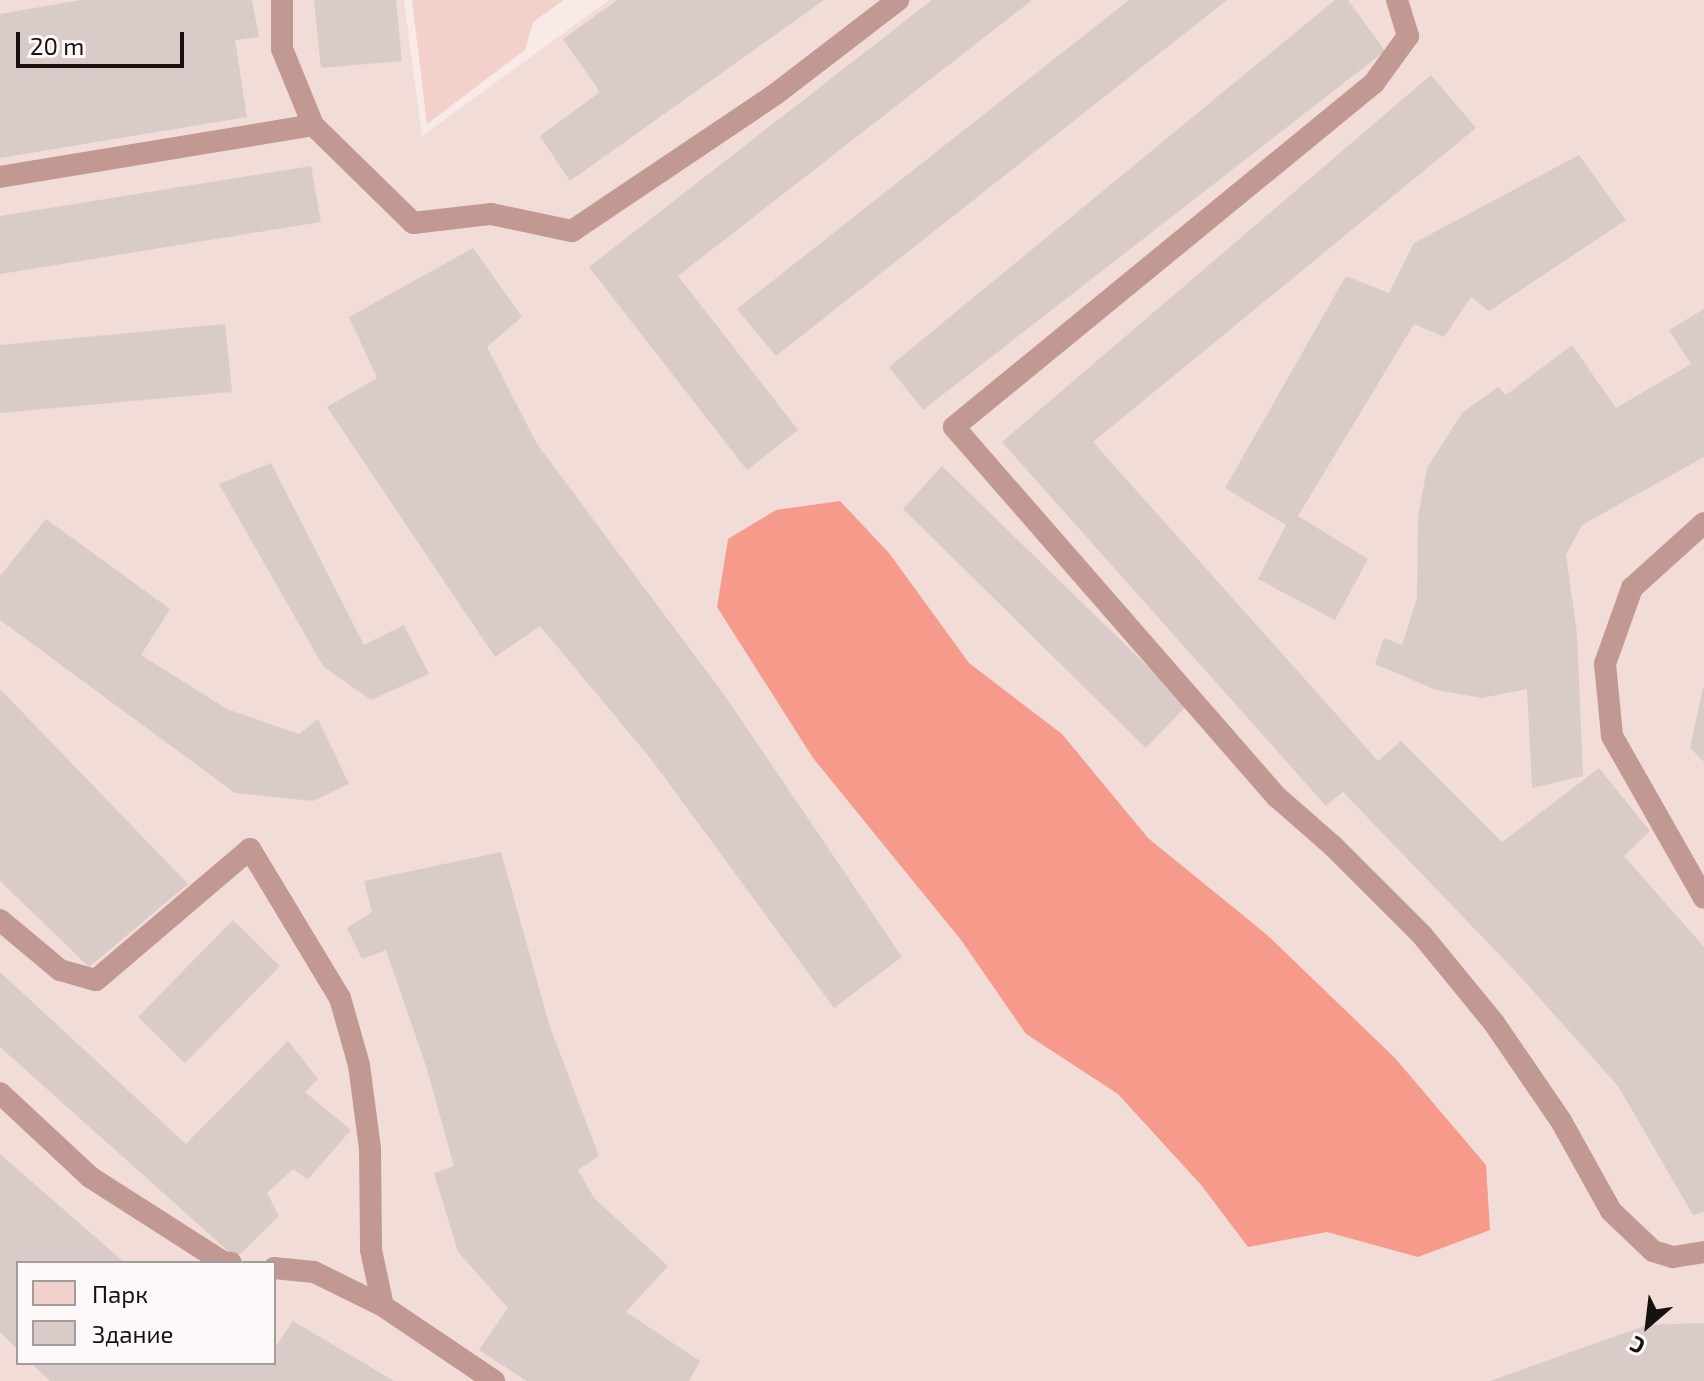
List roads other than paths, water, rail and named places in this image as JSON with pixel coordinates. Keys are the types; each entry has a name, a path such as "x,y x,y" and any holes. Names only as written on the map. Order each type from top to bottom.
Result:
{"lane":[{"path":"282,0 282,49 313,125 413,223 491,214 572,231 777,93 898,0"},
{"path":"1397,0 1408,36 1374,83 954,427 1277,797 1333,846 1422,935 1494,1023 1561,1121 1611,1211 1653,1251 1673,1257 1704,1252"},
{"path":"0,177 313,125"},
{"path":"1704,523 1632,588 1605,664 1612,736 1704,898"},
{"path":"0,920 60,970 96,980 250,849 340,998 356,1051 370,1149 371,1250 383,1306"},
{"path":"0,1093 90,1177 221,1261"},
{"path":"276,1268 314,1272 383,1306 494,1381"}]}
